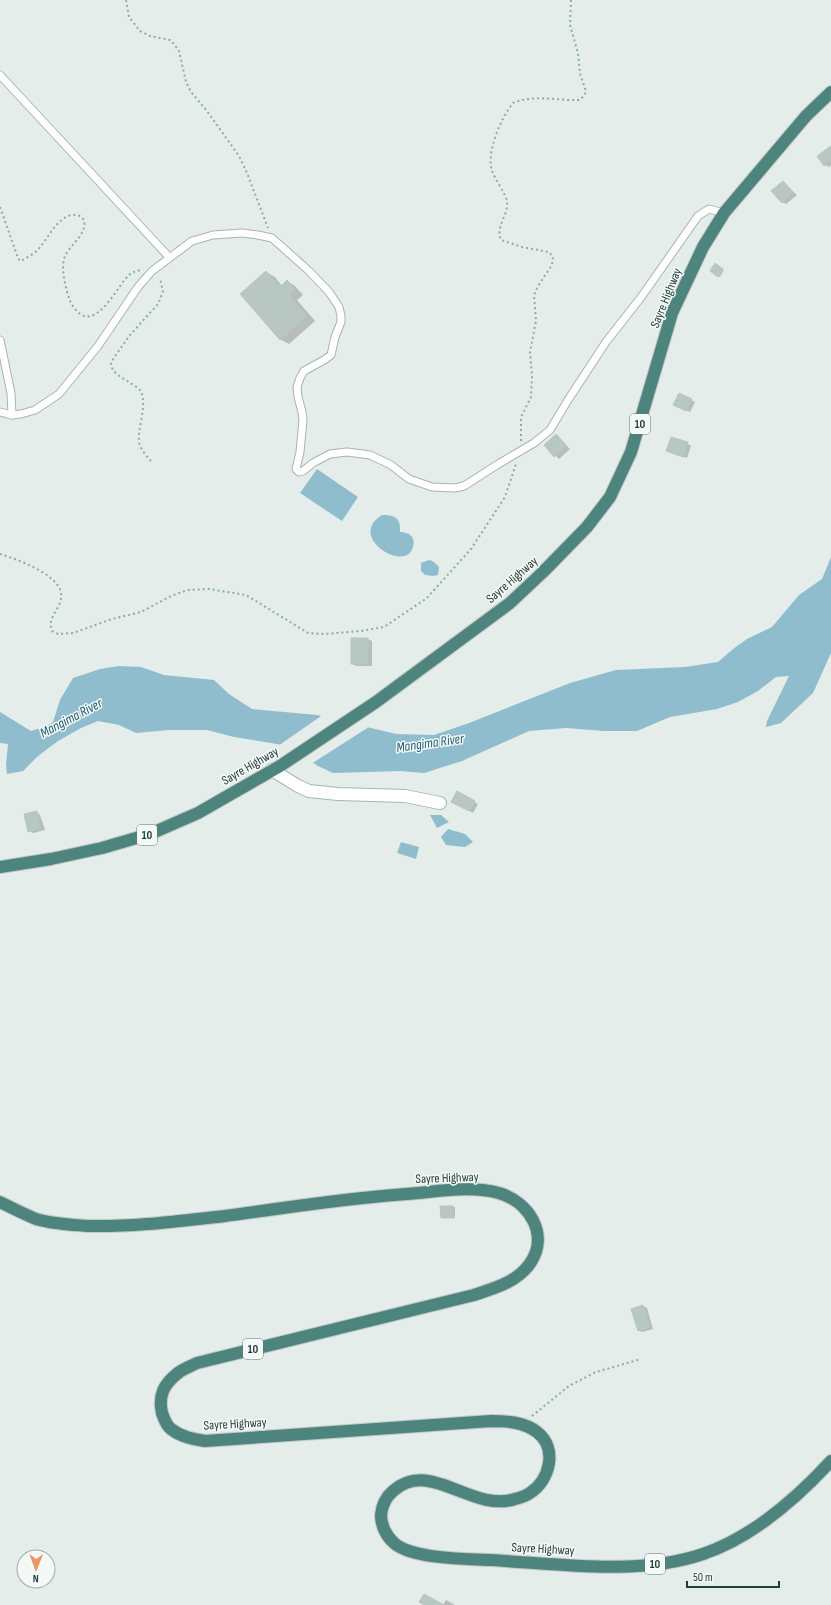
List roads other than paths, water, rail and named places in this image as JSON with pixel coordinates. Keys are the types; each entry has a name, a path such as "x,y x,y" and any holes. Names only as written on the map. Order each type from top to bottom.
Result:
{"highway":[{"name":"Sayre Highway","path":"0,867 51,859 102,848 150,834 198,813 276,768 376,702 510,603 587,527 610,497 631,452 672,313 703,247 724,214 806,116 831,92"},
{"name":"Sayre Highway","path":"0,1202 38,1219 72,1225 110,1226 152,1225 388,1195 449,1190 476,1190 498,1193 515,1200 527,1210 534,1222 538,1237 537,1253 519,1275 496,1288 474,1295 197,1363 180,1372 170,1380 160,1398 164,1421 170,1428 190,1439 205,1441 478,1421 501,1421 521,1424 530,1428 542,1437 548,1445 550,1456 549,1469 543,1480 530,1493 507,1501 487,1501 438,1483 417,1480 408,1481 394,1490 383,1504 381,1516 382,1526 393,1543 410,1551 447,1558 575,1566 633,1566 665,1563 703,1554 750,1530 785,1506 808,1486 831,1461"}],"street":[{"path":"276,768 298,786 309,790 338,794 404,796 440,803"}],"lane":[{"path":"0,75 168,257"},
{"path":"0,412 12,415 36,410 59,394 98,346 138,287 152,271 168,257 192,241 213,235 242,233 258,234 272,238 309,271 329,292 338,307 341,316 341,322 335,337 331,354 324,360 304,371 297,387 303,420 300,452 296,469 300,472 303,471 313,463 330,454 347,452 370,455 391,465 410,479 432,487 455,488 464,486 539,440 550,430 606,342 642,296 698,216 709,209 724,214"},
{"path":"0,340 10,387 12,415"}],"water":[{"path":"317,469 358,497 342,521 300,493"},
{"path":"382,515 396,518 399,523 400,532 409,534 413,538 413,547 408,554 400,556 391,555 381,549 374,542 371,533 373,524"},
{"name":"Mangima River","path":"831,557 831,653 813,693 781,723 766,727 767,721 789,676 776,677 758,691 738,702 717,709 670,717 637,731 604,731 566,728 529,731 462,761 424,773 401,771 333,773 318,766 289,746 234,737 207,730 169,730 136,733 119,725 98,721 81,728 58,741 38,756 23,771 7,774 6,765 8,744 0,743 0,712 31,731 47,726 53,722 60,700 73,678 100,669 119,666 141,667 164,675 214,680 229,694 252,709 317,715 396,734 434,735 469,723 570,683 616,670 685,667 718,662 747,639 772,627 799,595 822,579"},
{"path":"430,560 439,567 438,575 425,575 421,571 421,563"},
{"path":"430,815 441,815 449,822 437,828"},
{"path":"448,829 465,834 473,842 465,847 446,845 441,837"},
{"path":"401,842 419,847 416,859 397,853"}]}
